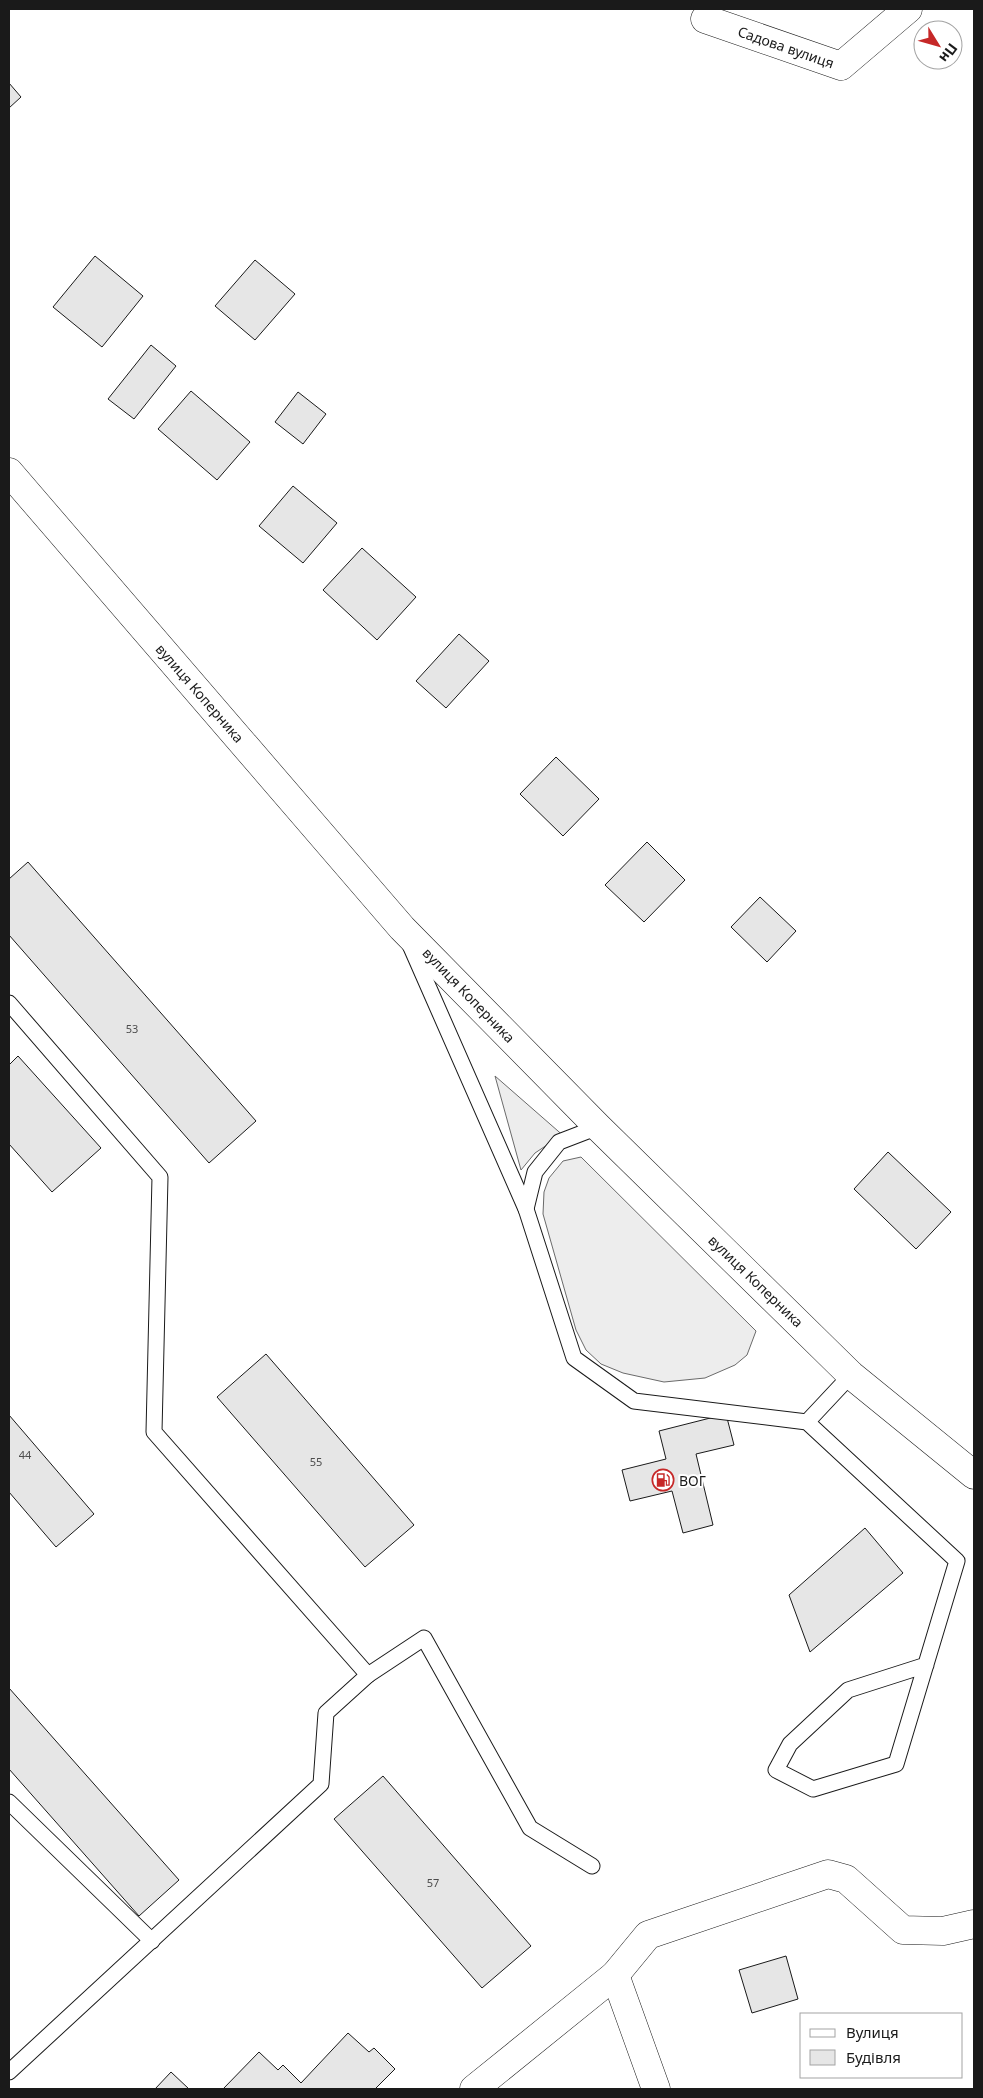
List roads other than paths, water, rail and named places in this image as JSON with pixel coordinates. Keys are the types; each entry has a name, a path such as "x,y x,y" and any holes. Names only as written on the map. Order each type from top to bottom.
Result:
{"main road":[{"name":"Садова вулиця","path":"705,19 841,66 908,9"},
{"name":"вулиця Коперника","path":"9,472 402,928 598,1127 851,1375 974,1475"},
{"path":"474,2089 614,1975 648,1935 828,1874 846,1879 903,1930 943,1932 974,1924"},
{"path":"614,1975 656,2089"}],"lane":[{"path":"402,928 526,1209 574,1358 634,1401 807,1422 957,1561 926,1665 896,1764 814,1789 776,1770 790,1744 848,1690 926,1665"},
{"path":"9,1003 160,1177 154,1432 368,1675"},
{"path":"526,1209 535,1172 559,1142 598,1127"},
{"path":"807,1422 851,1375"},
{"path":"9,2072 321,1784 326,1713 368,1675 424,1638 530,1828 592,1866"},
{"path":"9,1802 152,1941"}],"place":[{"name":"ВОГ","path":"663,1480"}]}
